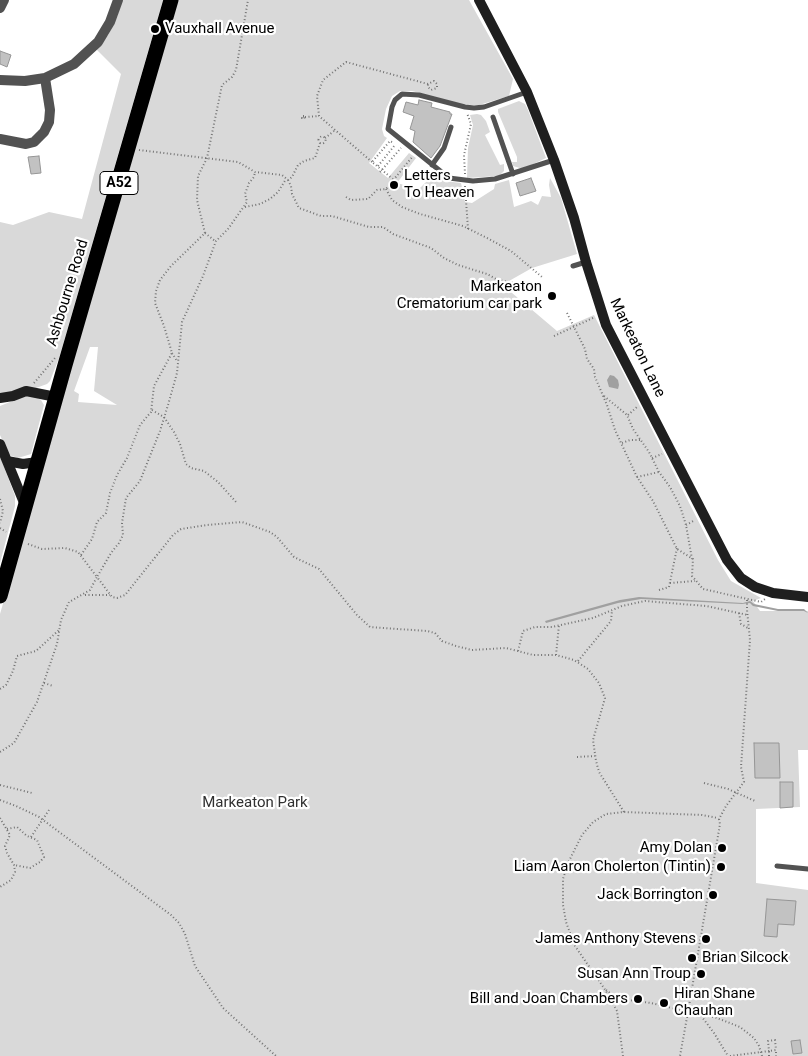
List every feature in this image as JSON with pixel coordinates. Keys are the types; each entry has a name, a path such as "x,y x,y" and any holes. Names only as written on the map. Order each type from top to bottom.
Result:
{"highway":[{"name":"Ashbourne Road","path":"0,596 171,0"}],"street":[{"path":"0,8 4,0"},
{"path":"0,80 25,81 45,78 74,64 92,48 107,28 118,0"},
{"name":"Markeaton Lane","path":"479,0 527,92 554,160 574,218 601,314 722,551 746,582 765,591 808,597"},
{"path":"0,139 26,144 34,142 44,132 49,122 50,110 45,78"},
{"path":"0,398 26,391 56,397"},
{"path":"0,444 25,505"},
{"path":"7,462 23,464 37,462"}],"lane":[{"path":"527,92 484,108 465,107 408,93 398,96 392,107 388,129 449,178 465,180 495,179 554,160"},
{"path":"492,117 513,174"},
{"path":"432,165 444,148 451,127"},
{"path":"572,266 586,262"},
{"path":"777,866 808,869"}],"path":[{"path":"216,241 205,233 197,200 198,176 207,158 222,85 232,77 236,70 248,0"},
{"path":"393,180 334,131 319,116 316,101 320,84 335,69 346,62 428,84"},
{"path":"465,107 471,124 464,155 468,229"},
{"path":"305,117 319,116"},
{"path":"320,143 324,142 325,138 334,131"},
{"path":"244,207 260,204 270,199 278,192 287,179 292,177 298,165 315,158 320,143 318,140 320,136 325,138"},
{"path":"372,162 390,141 401,149"},
{"path":"381,171 406,143"},
{"path":"377,167 395,145"},
{"path":"132,150 238,162 255,172 282,175 291,186 292,194 299,208 321,216 332,216 369,226 383,227 402,237 431,248 444,258 458,265 487,274 498,280 524,286"},
{"path":"346,197 352,200 368,199 377,190 386,189 416,152"},
{"path":"0,752 9,747 17,738 37,702 57,644 61,620 69,602 90,590 123,536 122,523 126,498 140,481 164,417 178,363 182,322 204,276 216,241 228,229 247,202 246,194 255,172"},
{"path":"386,189 392,200 402,207 468,229 511,251 542,276"},
{"path":"178,363 172,353 155,304 158,285 176,260 188,251 205,233"},
{"path":"567,313 585,349 587,359 594,369 608,405 615,430 637,477 653,500 676,548 692,559"},
{"path":"554,336 601,314"},
{"path":"31,384 36,382 43,374 55,358 57,351"},
{"path":"81,555 92,538 97,522 106,513 110,493 140,425 152,410 154,386 172,353"},
{"path":"603,396 628,415 633,429 649,452 680,506 686,525 692,559 692,576 702,589 747,600 750,640 741,767 744,782 719,819 720,824 680,1056"},
{"path":"628,415 645,401"},
{"path":"152,410 164,417 180,444 186,464 191,468 204,470 237,503"},
{"path":"622,443 630,440 641,440"},
{"path":"637,477 659,472"},
{"path":"0,500 3,511 0,523"},
{"path":"83,594 110,595 117,598 128,592 177,531 186,528 242,522 270,532 277,537 294,557 319,569 357,615 370,627 427,631 435,633 447,643 472,650 506,648 533,655 556,655 578,662 595,676 602,688 604,698 593,740 595,756 599,772 624,812"},
{"path":"16,539 42,549 70,549 78,552 110,595"},
{"path":"659,590 669,587 676,548"},
{"path":"670,583 696,581"},
{"path":"518,651 523,631 535,627 559,625 593,618 622,606 645,601 706,606 748,615"},
{"path":"578,662 611,620 612,610"},
{"path":"739,613 741,624 748,628"},
{"path":"556,655 559,625"},
{"path":"0,689 6,685 14,671 17,656 36,651 60,630"},
{"path":"44,683 53,686"},
{"path":"577,757 595,756"},
{"path":"704,783 756,801"},
{"path":"0,785 32,793"},
{"path":"0,800 43,819 179,923 190,946 195,966 223,1008 276,1056"},
{"path":"31,838 49,810"},
{"path":"623,1056 617,1011 575,946 569,932 563,905 563,879 568,863 582,835 593,822 606,814 624,812 702,815 719,819"},
{"path":"0,819 10,835 5,846 14,865 15,872 11,880 0,887"},
{"path":"8,829 16,828 37,840 44,857 30,868 14,865"},
{"path":"603,987 614,997 621,999 651,1003 726,1020 754,1038 762,1056"},
{"path":"699,1013 729,1056 776,1050"},
{"path":"769,1056 768,1041 775,1040 776,1056"}],"green space":[{"path":"122,0 163,0 59,358 47,384 36,388 0,394 0,222 13,225 49,212 82,219 121,74 96,49 108,35 117,17"},
{"name":"Markeaton Park","path":"177,0 469,0 513,79 509,96 479,105 471,105 412,91 400,91 392,96 386,109 382,129 384,136 387,138 369,163 388,178 409,153 416,158 397,183 419,189 428,180 421,172 426,169 445,181 461,183 465,202 472,203 494,189 495,184 509,180 514,207 531,201 538,205 542,196 551,197 550,178 561,198 577,254 532,268 509,281 505,287 557,331 594,315 718,560 731,581 761,598 753,601 760,611 808,611 808,750 798,750 800,807 756,809 756,883 808,890 808,1056 0,1056 0,614","holes":["90,347 98,347 94,391 117,405 78,402 79,394 74,391"]},
{"path":"519,101 525,104 528,110 546,158 523,169 513,166 512,162 517,162 517,157 498,112 498,109"},
{"path":"470,115 481,115 486,121 490,132 485,135 500,165 504,164 504,171 499,176 467,178 468,148 473,125"},
{"path":"27,395 36,397 44,405 31,454 18,458 9,455 0,435 0,406"},
{"path":"0,456 15,496 15,506 0,563"}],"shaded area":[{"path":"610,375 618,380 618,389 609,387 607,380"},
{"path":"639,597 743,603 750,601 754,604 778,609 804,609 808,613 804,611 778,611 753,606 750,603 742,604 641,599 618,603 546,623 545,621 620,600"}],"building":[{"path":"0,51 11,55 7,67 0,64"},
{"path":"419,100 432,103 431,107 452,114 440,146 431,158 413,142 415,131 410,129 414,116 403,112 406,102 418,105"},
{"path":"39,156 41,173 31,174 28,157"},
{"path":"531,178 536,191 520,196 516,183"},
{"path":"754,743 779,743 780,778 755,778"},
{"path":"780,782 793,782 793,807 780,808"},
{"path":"767,899 796,901 794,925 778,924 777,937 764,936"},
{"path":"800,1040 802,1053 793,1054 791,1041"}],"place":[{"name":"Vauxhall Avenue","path":"155,29"},
{"name":"Letters To Heaven","path":"394,185"},
{"name":"Markeaton Crematorium car park","path":"552,296"},
{"name":"Amy Dolan","path":"722,848"},
{"name":"Liam Aaron Cholerton (Tintin)","path":"721,867"},
{"name":"Jack Borrington","path":"713,895"},
{"name":"James Anthony Stevens","path":"706,939"},
{"name":"Brian Silcock","path":"692,958"},
{"name":"Susan Ann Troup","path":"701,974"},
{"name":"Bill and Joan Chambers","path":"638,999"},
{"name":"Hiran Shane Chauhan","path":"664,1003"}]}
